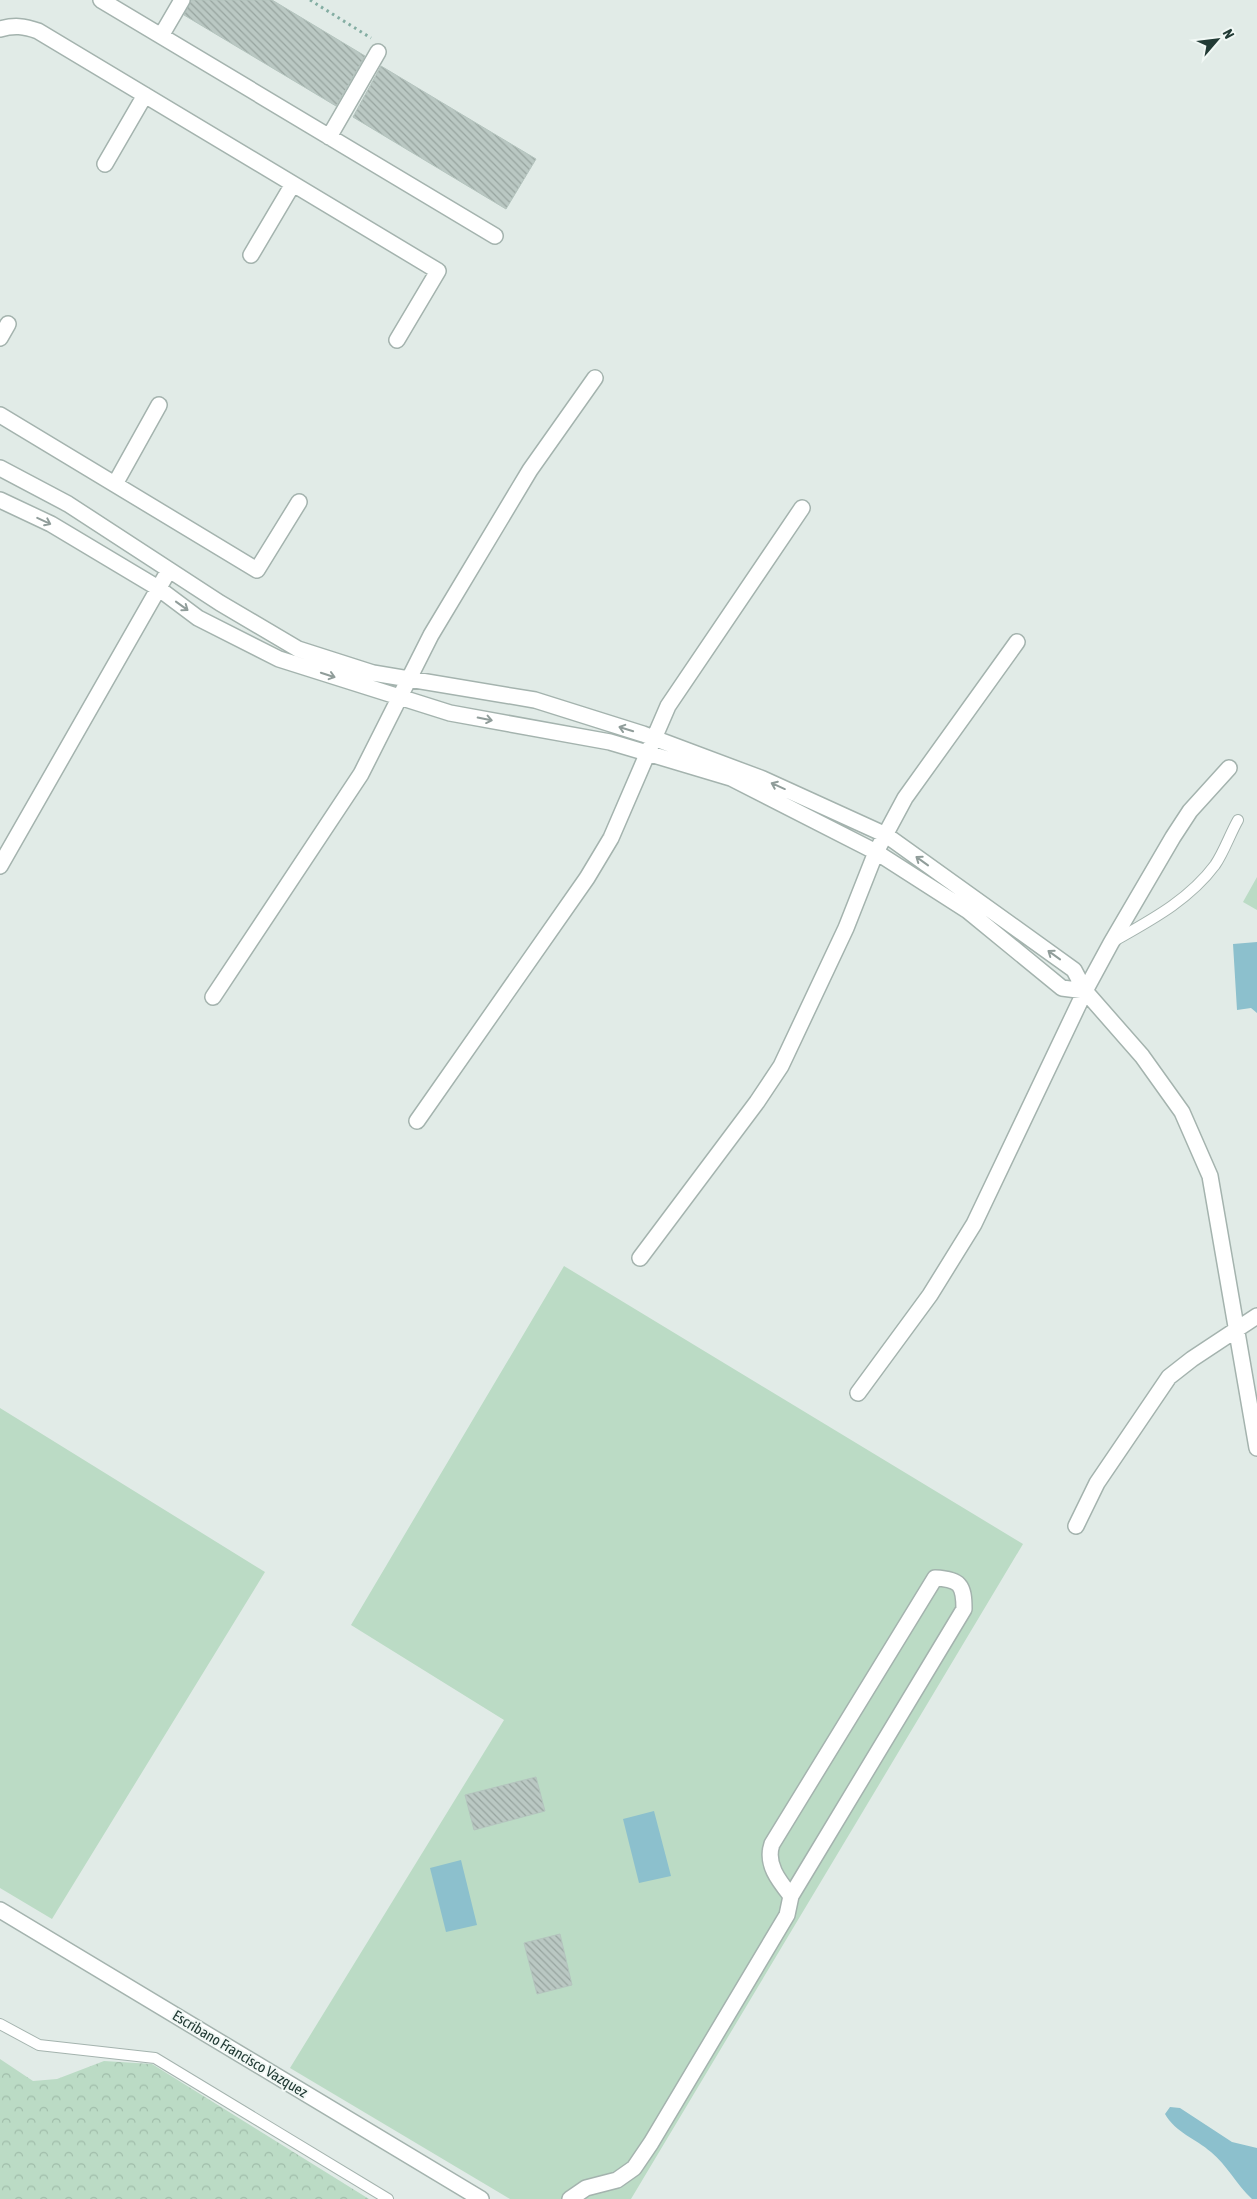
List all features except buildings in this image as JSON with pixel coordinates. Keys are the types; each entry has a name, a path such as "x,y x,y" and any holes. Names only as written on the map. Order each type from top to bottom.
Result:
{"street":[{"path":"101,0 495,236"},
{"path":"161,36 182,0"},
{"path":"0,29 9,26 24,26 38,31 438,270 397,340"},
{"path":"329,137 378,46"},
{"path":"105,164 145,95"},
{"path":"251,255 293,184"},
{"path":"0,338 8,324"},
{"path":"213,997 361,774 431,635 530,470 595,378"},
{"path":"115,484 160,406"},
{"path":"0,415 257,570 299,502"},
{"path":"0,468 68,504 169,570 298,649 373,673 536,700 654,738 763,779 886,835 1074,970 1085,991 1142,1056 1182,1112 1210,1176 1257,1448"},
{"path":"0,500 51,524 158,588 198,618 279,659 450,712 610,742 731,778 876,852 968,911 1062,988 1085,991"},
{"path":"418,1121 587,878 611,838 668,706 802,508"},
{"path":"0,866 169,570"},
{"path":"640,1258 757,1102 781,1066 846,928 876,852 905,798 1017,642"},
{"path":"858,1392 930,1295 974,1224 1085,991 1111,943 1190,811 1229,768"},
{"path":"1076,1526 1097,1483 1169,1377 1192,1359 1257,1316"},
{"path":"570,2199 586,2188 617,2180 634,2168 651,2143 787,1915 791,1896 964,1609 964,1592 958,1583 950,1578 935,1578 772,1844 769,1854 776,1876 791,1896"},
{"name":"Escribano Francisco Vazquez","path":"0,1910 481,2199"}],"lane":[{"path":"1111,943 1164,913 1195,888 1216,864 1238,820"},
{"path":"0,2024 39,2045 155,2058 388,2199"}],"path":[{"path":"310,0 378,46"}],"green space":[{"path":"1257,877 1257,910 1243,902"},
{"path":"564,1266 1023,1544 631,2199 510,2199 290,2068 504,1720 351,1625"},
{"path":"0,1408 265,1572 52,1919 0,1888"},
{"path":"0,2059 33,2081 57,2079 104,2061 152,2064 369,2199 0,2199"}],"water":[{"path":"1257,942 1257,1013 1251,1008 1237,1010 1233,944"},
{"path":"654,1811 671,1876 639,1883 623,1819"},
{"path":"461,1860 477,1925 446,1932 430,1868"},
{"path":"1170,2107 1180,2108 1232,2142 1257,2148 1257,2199 1252,2199 1246,2193 1211,2152 1174,2126 1165,2114"}]}
